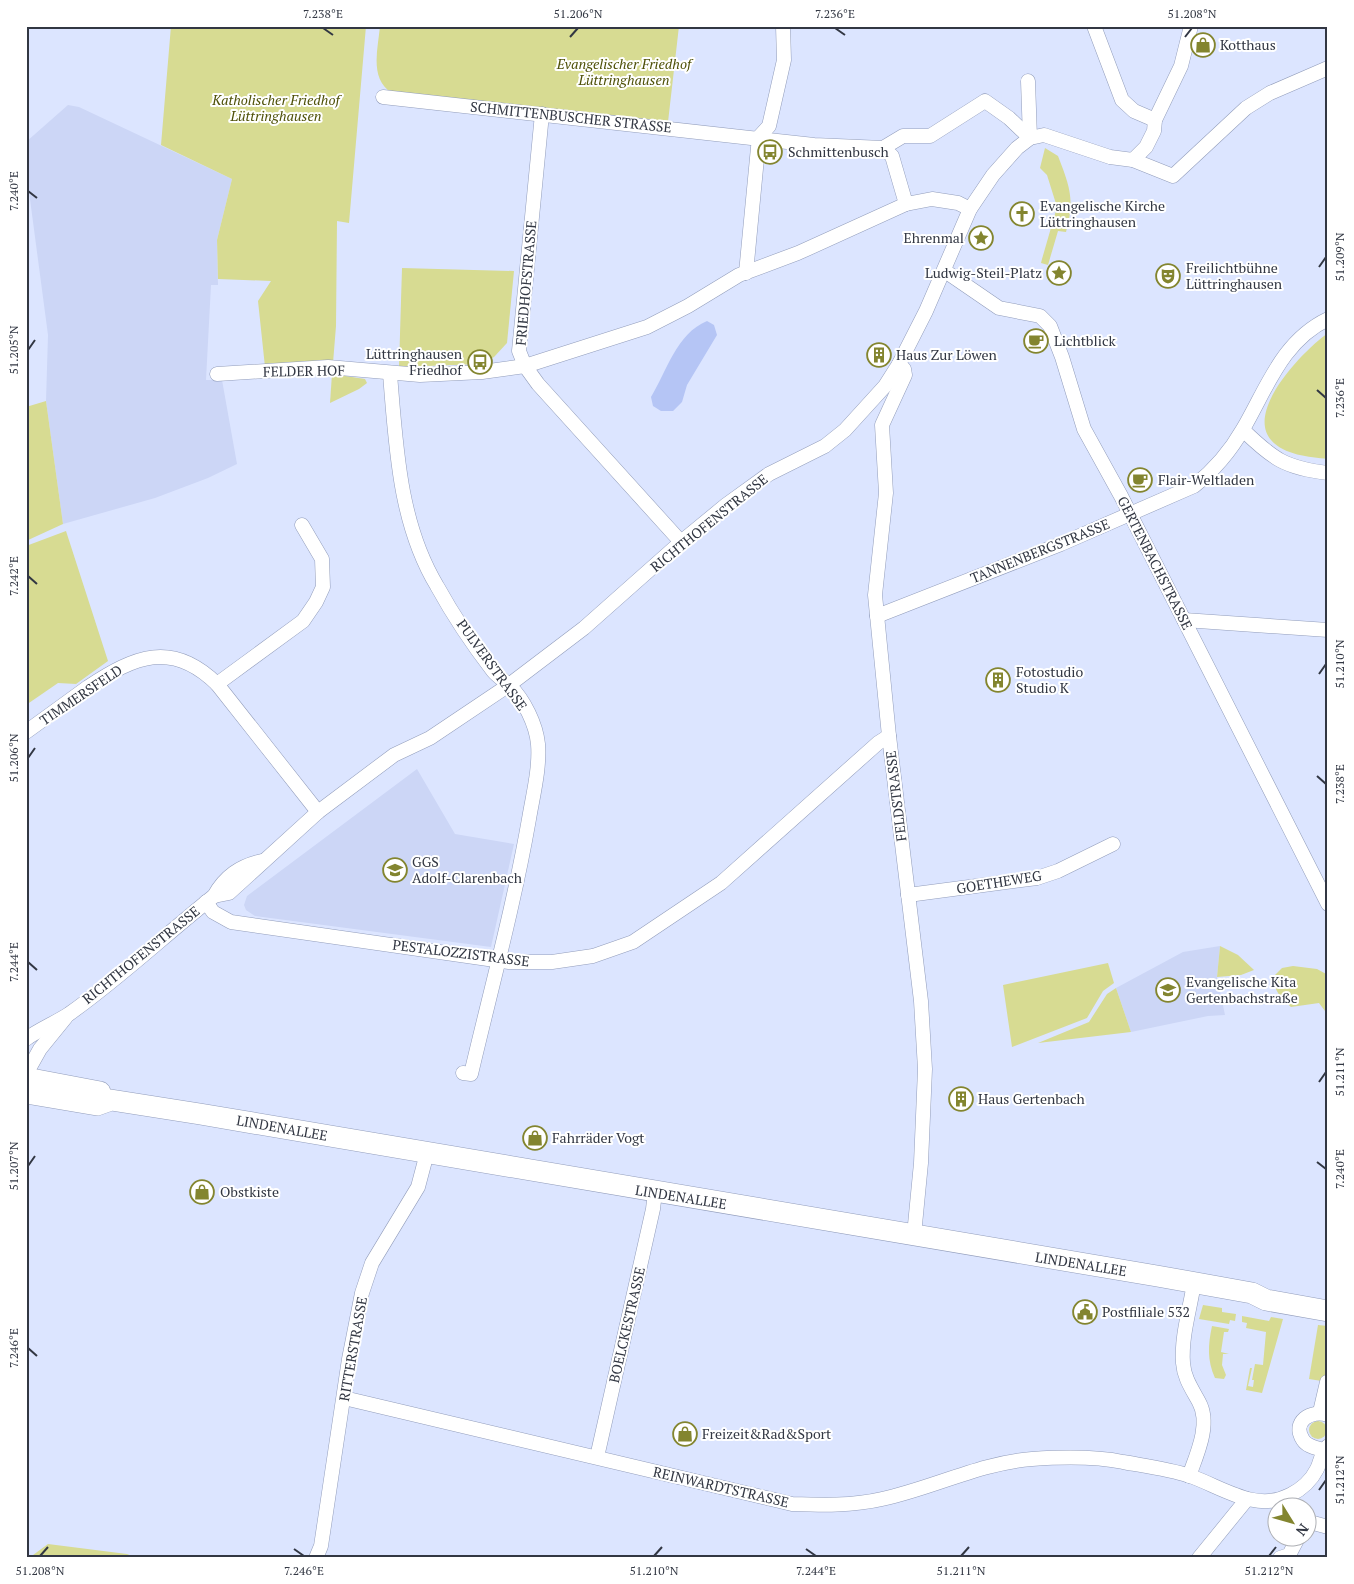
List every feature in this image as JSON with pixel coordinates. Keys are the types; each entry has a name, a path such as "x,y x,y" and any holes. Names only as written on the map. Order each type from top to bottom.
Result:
{"main road":[{"name":"LINDENALLEE","path":"26,1078 100,1092 111,1100 1252,1293 1269,1291 1328,1297"},
{"name":"LINDENALLEE","path":"26,1093 97,1105 111,1100"},
{"name":"LINDENALLEE","path":"1252,1293 1266,1300 1328,1311"}],"street":[{"path":"746,273 758,144 769,126 784,60 782,26"},
{"path":"1094,26 1122,100 1134,111 1155,120"},
{"path":"1133,160 1146,147 1154,131 1155,120 1176,80 1191,26"},
{"path":"1030,138 1044,135 1110,157 1133,160 1173,176 1246,108 1270,93 1328,68"},
{"path":"1028,81 1030,138"},
{"name":"SCHMITTENBUSCHER STRASSE","path":"383,97 542,114 758,144 884,148"},
{"path":"906,204 892,156 884,148 903,136 930,136 985,101 1009,118 1030,138"},
{"name":"FRIEDHOFSTRASSE","path":"542,114 519,351 525,366 538,384 681,542"},
{"name":"RICHTHOFENSTRASSE","path":"26,1074 40,1049 68,1015 210,899 222,883 244,865 262,861 318,812 394,755 430,738 509,685 584,628 681,542 758,482 825,446 845,430 884,386 899,364 918,330 945,271 970,209 993,175 1017,148 1030,138"},
{"name":"FELDER HOF","path":"217,374 328,367 390,374 482,372 525,366 646,327 746,273 798,253 906,204 932,199 958,203 970,209"},
{"name":"GERTENBACHSTRASSE","path":"945,271 999,308 1040,316 1050,326 1084,429 1184,620 1328,904"},
{"name":"TANNENBERGSTRASSE","path":"877,616 1061,544 1194,486 1207,475 1243,430 1272,372 1291,349 1317,324 1328,319"},
{"name":"FELDSTRASSE","path":"899,364 904,369 905,376 882,425 886,493 875,595 889,736 921,1001 926,1083 918,1214 914,1235"},
{"name":"PULVERSTRASSE","path":"390,374 400,474 413,535 421,556 437,587 495,674 509,685 530,718 538,744 536,775 526,833 498,960 471,1074 463,1073"},
{"path":"1243,430 1266,452 1286,465 1328,473"},
{"path":"217,684 303,621 316,602 323,588 322,559 302,525"},
{"path":"1184,620 1328,630"},
{"name":"TIMMERSFELD","path":"26,732 114,670 135,660 152,656 184,660 203,671 217,684 318,812"},
{"name":"PESTALOZZISTRASSE","path":"210,899 213,912 231,922 498,960 552,962 593,956 633,942 693,903 735,871 878,743 889,736"},
{"name":"GOETHEWEG","path":"908,895 1013,883 1037,878 1058,871 1113,844"},
{"name":"RICHTHOFENSTRASSE","path":"26,1039 42,1028 68,1015"},
{"name":"RITTERSTRASSE","path":"316,1558 321,1546 354,1323 372,1263 418,1187 427,1153"},
{"name":"BOELCKESTRASSE","path":"597,1457 653,1209 655,1192"},
{"path":"1189,1476 1197,1455 1204,1419 1200,1404 1186,1380 1183,1363 1184,1338 1194,1283"},
{"name":"REINWARDTSTRASSE","path":"1297,1496 1309,1483 1326,1449 1308,1445 1302,1439 1300,1432 1301,1424 1306,1417 1312,1413 1324,1413 1327,1382"},
{"name":"REINWARDTSTRASSE","path":"344,1398 792,1504 853,1504 884,1499 980,1468 1030,1459 1072,1457 1120,1461 1189,1476 1246,1499 1266,1502"},
{"path":"1199,1558 1246,1499"},
{"path":"1281,1558 1289,1555 1294,1546"}],"shaded area":[{"path":"68,105 79,107 232,179 217,240 218,285 211,285 206,380 222,380 237,464 208,478 155,498 63,524 46,401 48,335 26,169 26,142"},
{"path":"707,321 714,325 717,335 687,385 682,402 673,411 661,411 653,406 651,397 680,344 696,327"},
{"name":"GGS Adolf-Clarenbach","path":"417,769 455,834 514,844 491,947 255,916 246,910 244,905 247,896"},
{"name":"Evangelische Kita Gertenbachstraße","path":"1220,946 1217,977 1225,1015 1208,1016 1131,1032 1116,988 1183,952"}],"green space":[{"name":"Katholischer Friedhof Lüttringhausen","path":"171,26 366,26 349,223 337,221 336,326 333,363 265,367 258,301 271,281 218,279 217,240 232,179 161,145"},
{"name":"Evangelischer Friedhof Lüttringhausen","path":"380,26 679,26 668,122 392,93 380,80 378,72 377,54"},
{"path":"1045,148 1058,156 1066,176 1071,202 1066,232 1058,231 1048,265 1041,263 1057,207 1047,175 1040,168"},
{"path":"402,268 514,271 507,343 494,357 482,364 399,367"},
{"path":"1328,333 1328,459 1297,454 1283,449 1271,440 1265,427 1266,413 1281,381 1306,352"},
{"path":"332,374 365,379 367,383 330,403"},
{"path":"46,401 63,524 26,541 26,407"},
{"path":"66,531 108,661 76,684 58,683 26,705 26,546"},
{"path":"1220,946 1238,955 1254,970 1241,975 1217,977"},
{"path":"1108,963 1114,983 1103,991 1087,1018 1012,1047 1003,985"},
{"path":"1293,966 1317,969 1328,975 1328,1015 1319,1003 1291,1007 1278,993 1274,976 1282,968"},
{"path":"1116,988 1131,1032 1038,1043 1089,1022 1107,994"},
{"path":"1203,1305 1222,1308 1222,1312 1236,1314 1235,1321 1230,1320 1229,1324 1199,1319"},
{"path":"1242,1316 1269,1321 1271,1317 1283,1319 1262,1393 1246,1390 1250,1368 1252,1368 1248,1386 1253,1387 1254,1380 1252,1380 1255,1364 1263,1365 1266,1332 1246,1328 1247,1323 1242,1322"},
{"path":"1318,1325 1328,1326 1328,1382 1309,1379"},
{"path":"1212,1326 1229,1329 1228,1332 1224,1332 1221,1352 1229,1354 1223,1354 1222,1365 1226,1375 1224,1379 1215,1378 1209,1359"},
{"path":"1314,1421 1322,1421 1327,1426 1325,1437 1314,1439 1309,1434 1309,1426"},
{"path":"48,1544 127,1554 137,1558 29,1558"}],"place":[{"name":"Kotthaus","path":"1203,45"},
{"name":"Schmittenbusch","path":"770,152"},
{"name":"Evangelische Kirche Lüttringhausen","path":"1022,214"},
{"name":"Ehrenmal","path":"981,238"},
{"name":"Ludwig-Steil-Platz","path":"1059,273"},
{"name":"Freilichtbühne Lüttringhausen","path":"1168,276"},
{"name":"Lichtblick","path":"1036,341"},
{"name":"Haus Zur Löwen","path":"879,355"},
{"name":"Lüttringhausen Friedhof","path":"480,362"},
{"name":"Flair-Weltladen","path":"1140,480"},
{"name":"Fotostudio Studio K","path":"998,680"},
{"name":"GGS Adolf-Clarenbach","path":"395,870"},
{"name":"Evangelische Kita Gertenbachstraße","path":"1168,990"},
{"name":"Haus Gertenbach","path":"961,1099"},
{"name":"Fahrräder Vogt","path":"535,1138"},
{"name":"Obstkiste","path":"202,1192"},
{"name":"Postfiliale 532","path":"1085,1312"},
{"name":"Freizeit&Rad&Sport","path":"685,1434"}]}
